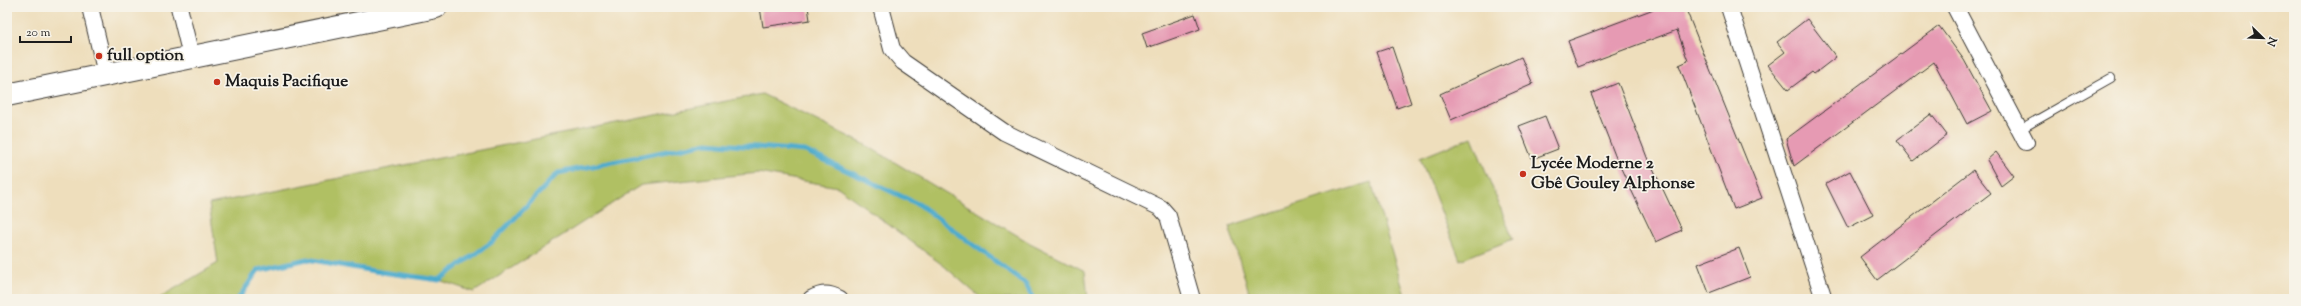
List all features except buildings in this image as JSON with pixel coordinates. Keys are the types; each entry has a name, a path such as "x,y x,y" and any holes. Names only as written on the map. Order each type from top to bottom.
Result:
{"main road":[{"path":"7,94 191,56 377,13 436,7"}],"street":[{"path":"90,7 106,74"},
{"path":"179,7 191,56"},
{"path":"881,7 892,49 903,62 1004,132 1161,208 1168,216 1192,299"},
{"path":"1729,7 1824,299"},
{"path":"1955,7 2022,136"},
{"path":"811,299 821,293 833,295 840,299"}],"lane":[{"path":"2022,136 2111,78"}],"green space":[{"path":"762,94 864,144 1030,243 1085,271 1088,299 982,299 944,266 838,187 758,173 641,185 474,292 439,280 374,271 307,259 258,270 238,299 157,299 218,263 209,204"},
{"path":"1472,137 1513,239 1460,260 1420,158"},
{"path":"1371,182 1406,299 1251,299 1229,226"}],"waterway":[{"path":"238,299 258,270 307,259 374,271 439,280 492,242 558,173 707,143 805,151 920,205 1026,284 1033,299"}],"place":[{"name":"full option","path":"99,56"},
{"name":"Maquis Pacifique","path":"217,82"},
{"name":"Lycée Moderne 2 Gbê Gouley Alphonse","path":"1523,174"}]}
